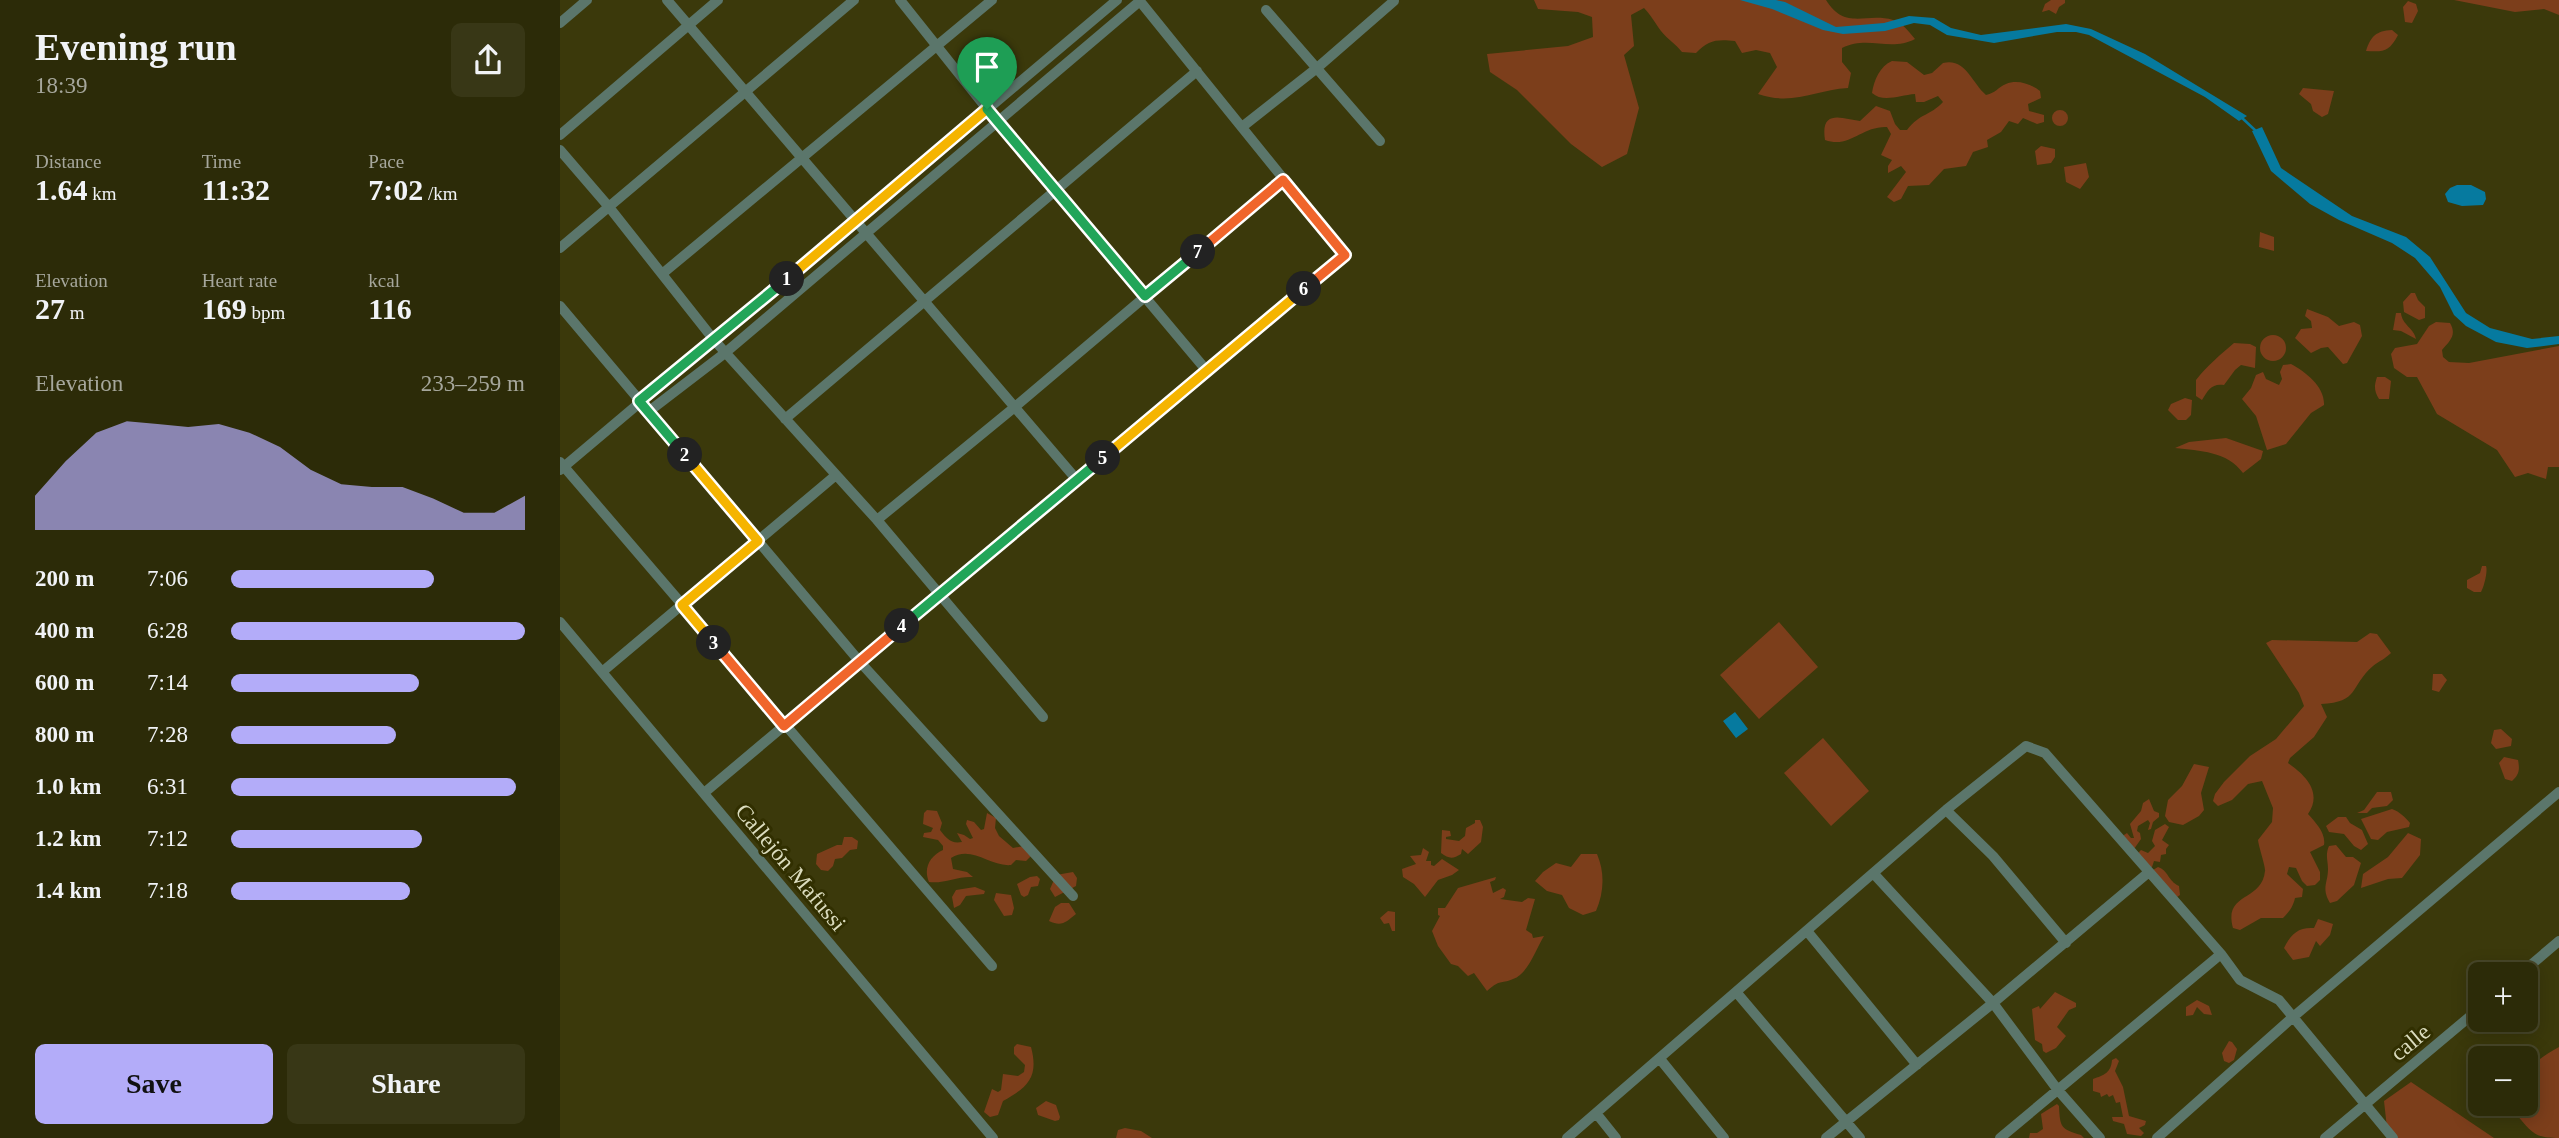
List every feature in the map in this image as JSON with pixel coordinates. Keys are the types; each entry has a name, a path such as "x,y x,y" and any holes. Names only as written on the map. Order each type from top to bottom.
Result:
{"street":[{"path":"560,23 587,0"},
{"path":"667,0 1077,480"},
{"path":"560,135 718,0"},
{"path":"560,248 854,0"},
{"path":"900,0 997,122 1207,371"},
{"path":"662,274 992,0"},
{"path":"992,967 561,466 855,223 1117,0"},
{"path":"648,412 725,353 1139,0 1345,255 704,793"},
{"path":"1242,127 1317,68 1394,1"},
{"path":"1266,10 1380,141"},
{"path":"785,419 1197,71"},
{"path":"560,150 725,353 877,520 1042,718"},
{"path":"877,520 1283,180"},
{"path":"560,306 860,662 1073,896"},
{"path":"602,672 835,475"},
{"name":"Callejón Mafussi","path":"560,622 993,1138"},
{"path":"1567,1138 1946,810 2025,746 2045,753 2221,954 2241,981 2279,1000 2393,1138"},
{"path":"2157,1138 2293,1017 2559,792"},
{"path":"1946,810 1993,856 2066,943"},
{"path":"1826,1138 2149,872"},
{"path":"1874,874 1993,1003 2057,1089 2100,1138"},
{"path":"1807,931 1917,1065"},
{"path":"2534,962 2559,941"},
{"path":"2000,1138 2221,954"},
{"path":"1737,993 1860,1138"},
{"name":"calle","path":"2325,1138 2468,1018"},
{"path":"1660,1059 1724,1138"},
{"path":"1596,1113 1616,1138"}],"shaded area":[{"path":"1534,0 1826,0 1833,9 1848,18 1883,18 1897,21 1915,39 1906,43 1861,43 1842,48 1842,62 1851,73 1848,88 1793,98 1771,97 1758,94 1777,67 1770,53 1756,50 1742,53 1735,41 1723,40 1713,41 1696,53 1682,52 1663,34 1644,8 1631,15 1634,46 1624,55 1639,108 1627,154 1602,167 1571,144 1517,90 1490,72 1487,54 1568,46 1593,37 1592,17 1578,12 1538,9"},
{"path":"2051,0 2065,0 2065,3 2059,7 2056,14 2049,10 2042,12 2045,4"},
{"path":"2454,0 2559,0 2559,15 2544,9 2515,12"},
{"path":"2408,1 2416,4 2418,11 2412,23 2405,22 2403,7"},
{"path":"2392,30 2398,35 2389,48 2366,51 2375,35"},
{"path":"1892,61 1907,62 1924,75 1932,73 1943,63 1957,64 1968,72 1986,95 2010,83 2028,84 2040,91 2041,98 2028,104 2029,111 2044,115 2044,122 2037,124 2023,118 2018,124 2009,121 2001,132 1987,140 1988,147 1973,152 1966,166 1944,169 1929,185 1908,186 1901,199 1894,202 1887,197 1906,172 1901,166 1888,173 1892,160 1881,155 1891,134 1887,127 1870,130 1842,142 1825,140 1824,130 1829,119 1860,121 1876,106 1890,111 1900,130 1907,130 1916,120 1943,102 1938,96 1924,102 1916,102 1915,94 1881,98 1872,93 1878,74"},
{"path":"2303,88 2334,91 2328,114 2322,117 2313,111 2311,104 2299,94"},
{"path":"2060,110 2066,112 2066,124 2060,126 2054,124 2052,118 2054,112"},
{"path":"2041,146 2055,149 2055,157 2051,163 2037,165 2035,151"},
{"path":"2086,163 2089,177 2080,189 2066,182 2064,167"},
{"path":"2260,232 2274,237 2274,251 2259,247"},
{"path":"2411,293 2415,293 2425,307 2425,318 2419,320 2404,312 2403,302"},
{"path":"2307,309 2328,317 2339,326 2354,322 2360,325 2362,336 2347,363 2343,364 2328,347 2311,353 2295,338 2301,329 2312,328 2311,321 2305,316"},
{"path":"2396,313 2401,313 2403,321 2416,339 2393,330"},
{"path":"2436,322 2450,323 2452,327 2452,338 2442,350 2443,357 2449,362 2469,363 2559,346 2559,467 2548,467 2546,479 2528,473 2515,477 2497,450 2437,414 2417,377 2407,377 2394,368 2391,354 2395,348 2417,344 2429,326"},
{"path":"2273,335 2282,339 2286,348 2282,357 2273,361 2264,357 2260,348 2264,339"},
{"path":"2234,343 2256,347 2255,368 2241,365 2224,385 2211,388 2202,400 2196,396 2196,380"},
{"path":"2291,364 2303,371 2318,386 2324,405 2311,413 2286,444 2267,450 2256,416 2242,399 2251,388 2256,375 2263,372 2266,379 2279,385 2283,365"},
{"path":"2377,377 2385,377 2391,381 2389,399 2379,399 2377,396"},
{"path":"2185,398 2192,400 2191,415 2186,420 2178,420 2168,410 2171,404"},
{"path":"2226,438 2263,451 2261,459 2243,473 2221,456 2175,448 2189,442"},
{"path":"2482,566 2486,566 2483,587 2481,592 2474,592 2467,588 2467,580 2480,573"},
{"path":"1779,622 1818,667 1759,719 1720,675"},
{"path":"2370,633 2377,634 2391,653 2365,674 2348,697 2321,704 2327,717 2314,737 2290,758 2288,763 2306,779 2313,791 2314,798 2308,814 2320,828 2324,845 2310,852 2320,872 2320,880 2315,885 2307,886 2296,868 2289,867 2287,874 2303,889 2302,897 2295,898 2285,916 2261,918 2240,930 2233,928 2233,908 2262,881 2265,869 2258,840 2272,822 2273,808 2262,781 2248,784 2232,800 2218,806 2213,801 2215,794 2250,756 2276,739 2304,706 2299,693 2266,643 2272,640 2357,642"},
{"path":"2433,674 2442,674 2447,680 2439,692 2432,690"},
{"path":"2501,729 2512,739 2511,746 2496,749 2491,743 2494,730"},
{"path":"1823,738 1869,791 1831,826 1784,773"},
{"path":"2504,757 2518,760 2518,772 2512,781 2505,779 2499,763"},
{"path":"2194,764 2209,767 2201,793 2204,810 2183,825 2169,822 2165,816 2168,800 2182,786"},
{"path":"2377,792 2391,792 2393,800 2387,806 2372,808 2367,813 2357,813 2364,810"},
{"path":"2149,799 2159,817 2153,822 2151,829 2148,830 2148,820 2138,826 2141,839 2134,849 2123,838 2127,833 2134,838 2130,824 2141,811 2143,803"},
{"path":"2392,809 2410,823 2409,827 2387,832 2378,840 2371,839 2361,819"},
{"path":"927,810 937,811 942,823 940,830 955,842 962,842 957,833 973,838 966,824 967,820 974,822 981,830 984,829 987,813 996,818 995,828 999,836 1013,848 1024,846 1031,856 1026,861 1016,860 1011,865 1003,865 974,855 959,855 951,858 953,869 967,872 973,877 929,882 929,863 943,850 943,846 938,840 923,837 924,833 931,832 933,828 923,824"},
{"path":"2338,817 2346,817 2350,823 2362,830 2368,844 2361,850 2344,834 2329,832 2326,826"},
{"path":"1475,820 1480,820 1483,827 1481,842 1468,854 1462,849 1461,854 1453,857 1441,853 1442,830 1450,831 1451,836 1446,839 1459,841 1465,836 1466,828 1475,823"},
{"path":"2165,824 2169,827 2162,840 2169,845 2166,854 2161,855 2160,862 2154,861 2152,867 2148,867 2138,853 2141,850 2148,853 2155,846 2152,841 2155,830"},
{"path":"2408,833 2421,839 2420,855 2402,878 2388,879 2361,888 2363,874 2388,857"},
{"path":"844,837 852,837 858,841 857,849 835,859 828,871 821,870 816,864 817,854 842,845"},
{"path":"2336,845 2346,857 2353,857 2361,863 2354,885 2337,901 2330,903 2325,889 2327,852 2329,846"},
{"path":"1423,848 1429,852 1426,861 1431,861 1431,865 1434,866 1442,859 1459,870 1438,880 1425,897 1414,884 1403,877 1402,869 1416,864 1410,856 1421,855"},
{"path":"1581,854 1597,854 1602,875 1601,897 1596,911 1583,915 1569,908 1562,895 1547,891 1535,881 1556,863 1571,867"},
{"path":"2158,867 2179,886 2180,895 2177,897 2153,870"},
{"path":"1073,872 1077,878 1076,886 1055,897 1050,889 1056,875"},
{"path":"1037,876 1040,879 1038,886 1031,887 1028,895 1021,895 1017,884"},
{"path":"1496,877 1490,882 1493,893 1503,888 1506,890 1504,897 1500,899 1522,902 1528,898 1535,899 1526,930 1533,938 1544,936 1523,972 1513,979 1495,984 1487,991 1474,973 1468,976 1458,966 1451,964 1438,946 1432,931 1440,916 1438,908 1445,908 1458,888"},
{"path":"975,887 985,891 984,894 966,896 960,905 954,908 952,897 956,890"},
{"path":"996,893 1011,895 1014,908 1012,915 1004,916 994,900"},
{"path":"1061,903 1069,903 1076,914 1061,924 1049,921 1055,907"},
{"path":"1388,911 1395,912 1395,931 1392,931 1389,923 1384,924 1380,918"},
{"path":"2318,919 2333,924 2330,935 2320,946 2316,941 2309,957 2293,960 2284,948 2287,943 2299,930 2314,928"},
{"path":"2055,992 2076,1003 2076,1007 2069,1010 2057,1027 2066,1036 2056,1048 2046,1053 2042,1044 2035,1040 2032,1009 2039,1006 2040,1009"},
{"path":"2197,1000 2209,1006 2212,1015 2204,1014 2197,1007 2193,1015 2186,1016 2186,1007"},
{"path":"2229,1041 2237,1049 2234,1060 2229,1063 2224,1061 2222,1053"},
{"path":"1017,1044 1031,1047 1034,1066 1032,1074 1025,1086 1003,1101 998,1115 990,1117 984,1112 992,1089 998,1092 1001,1090 1003,1074 1018,1076 1024,1072 1025,1065 1014,1054"},
{"path":"2559,1047 2559,1138 2534,1133 2518,1116 2538,1116 2538,1061"},
{"path":"2116,1058 2119,1061 2115,1071 2123,1087 2129,1116 2146,1121 2145,1125 2139,1128 2144,1133 2141,1136 2127,1134 2124,1124 2113,1121 2112,1117 2123,1117 2120,1102 2116,1103 2113,1095 2101,1097 2100,1093 2093,1091 2093,1079 2106,1073 2112,1060"},
{"path":"2411,1082 2494,1138 2394,1138 2387,1128 2384,1101"},
{"path":"1046,1101 1056,1105 1059,1120 1038,1115 1036,1108"},
{"path":"2057,1104 2063,1126 2084,1138 2029,1138 2030,1133 2043,1129 2041,1114"},
{"path":"1125,1128 1141,1131 1152,1138 1116,1138 1118,1130"}],"water":[{"path":"1740,0 1785,2 1836,27 1884,23 1909,16 1934,18 1951,28 1981,35 2066,24 2091,29 2145,54 2247,116 2239,121 2205,97 2089,35 2076,32 2057,32 1994,43 1947,35 1930,25 1914,23 1885,31 1843,34 1823,30 1772,9"},
{"path":"2262,127 2281,168 2352,216 2406,237 2430,257 2466,313 2490,328 2532,339 2559,336 2559,344 2527,348 2496,342 2466,326 2454,315 2440,287 2415,258 2392,243 2310,204 2271,171 2252,131"},
{"path":"2457,185 2471,185 2485,192 2483,205 2462,206 2448,202 2445,194"},
{"path":"1735,712 1748,729 1736,738 1723,721"}],"waterway":[{"path":"2241,117 2256,131"}],"route":[{"path":"987,109 1145,296 1283,180 1345,255 784,726 682,605 758,541 639,401 855,223 987,109"}]}
